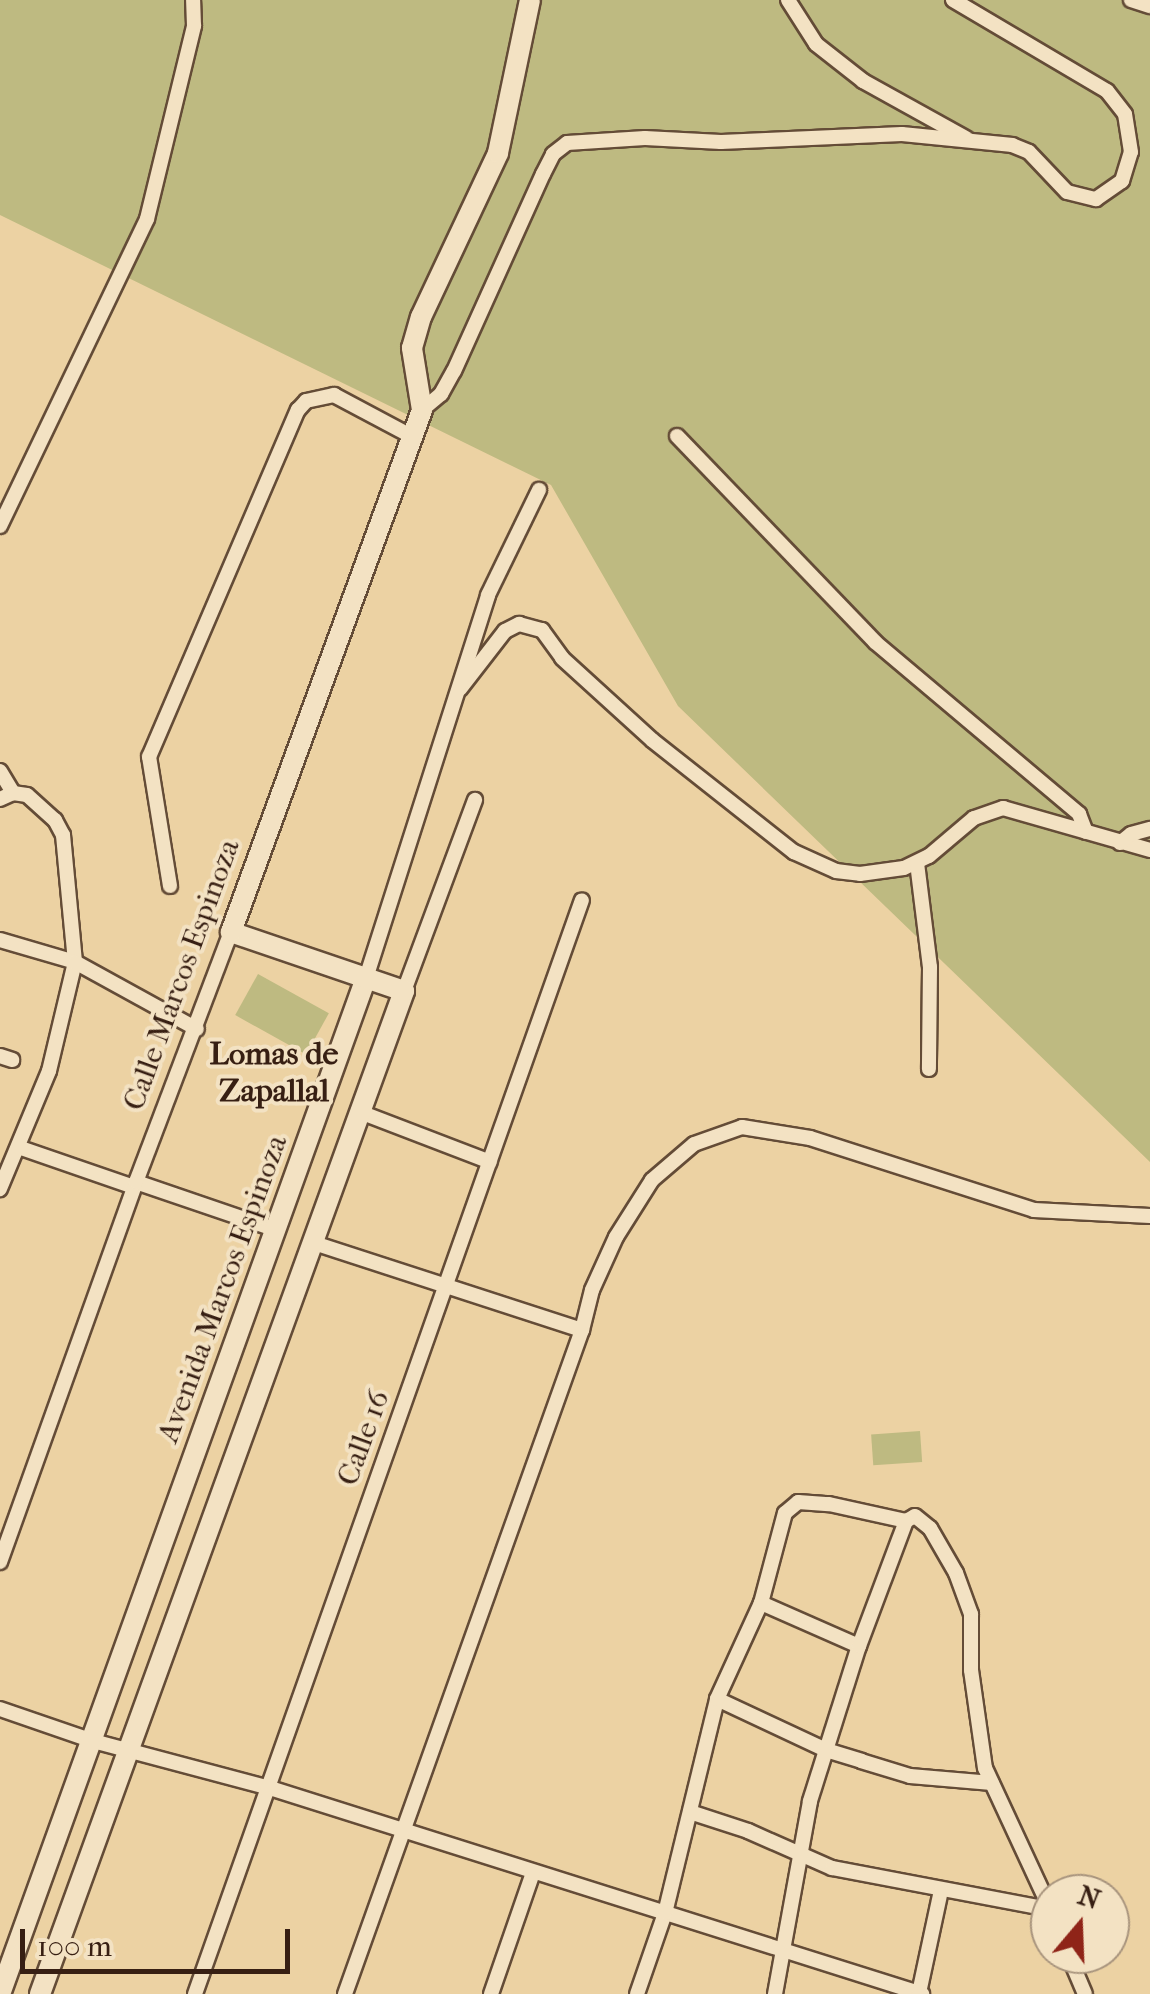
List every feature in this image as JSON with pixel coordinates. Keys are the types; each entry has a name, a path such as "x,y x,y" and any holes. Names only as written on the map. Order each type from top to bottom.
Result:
{"street":[{"path":"0,526 147,219 194,26 193,0"},
{"path":"422,410 412,348 421,317 498,153 530,0"},
{"path":"788,0 816,44 863,81 971,140"},
{"path":"422,410 441,394 454,371 553,154 566,142 645,138 721,142 902,134 1012,144 1029,152 1068,192 1096,199 1122,180 1131,152 1125,114 1107,92 953,0"},
{"path":"1131,0 1150,6"},
{"path":"170,886 149,757 298,410 306,400 334,395 413,438"},
{"name":"Calle Marcos Espinoza","path":"0,1562 135,1184 197,1030 422,410"},
{"path":"677,436 875,642 1079,814 1086,832"},
{"name":"Avenida Marcos Espinoza","path":"0,1994 366,978 488,596 539,490"},
{"path":"460,688 505,631 530,624 542,630 562,658 652,740 794,852 821,867 848,873 888,872 917,863 974,818 994,810 1022,810 1150,850"},
{"path":"0,771 6,796 27,796 43,808 62,835 74,962 49,1071 0,1189"},
{"path":"40,1994 475,800"},
{"path":"1120,843 1130,834 1150,829"},
{"path":"917,863 930,968 929,1069"},
{"name":"Calle 16","path":"196,1994 582,900"},
{"path":"231,932 404,991"},
{"path":"0,940 74,962 197,1030"},
{"path":"360,1112 490,1162"},
{"path":"345,1994 600,1272 652,1180 694,1144 742,1127 810,1138 1034,1210 1150,1216"},
{"path":"18,1147 276,1230"},
{"path":"311,1242 582,1330"},
{"path":"638,1994 665,1912 717,1699 762,1603 785,1513 798,1502 829,1504 906,1521"},
{"path":"775,1994 800,1851 826,1750 859,1646 906,1521 915,1516 925,1519 956,1573 971,1614 979,1743 992,1783 1034,1874"},
{"path":"762,1603 859,1646"},
{"path":"717,1699 826,1750 910,1776 992,1783"},
{"path":"0,1710 93,1741 270,1788 533,1873 786,1948 920,1994 940,1890"},
{"path":"690,1812 800,1851 832,1868 1030,1906"},
{"path":"491,1994 533,1873"}],"shaded area":[{"path":"0,0 1150,0 1150,1162 678,706 551,485 0,215"},
{"path":"258,974 329,1013 306,1054 235,1015"},
{"path":"920,1431 922,1462 873,1465 871,1434"}],"district":[{"name":"Lomas de Zapallal","path":"274,1074"}]}
